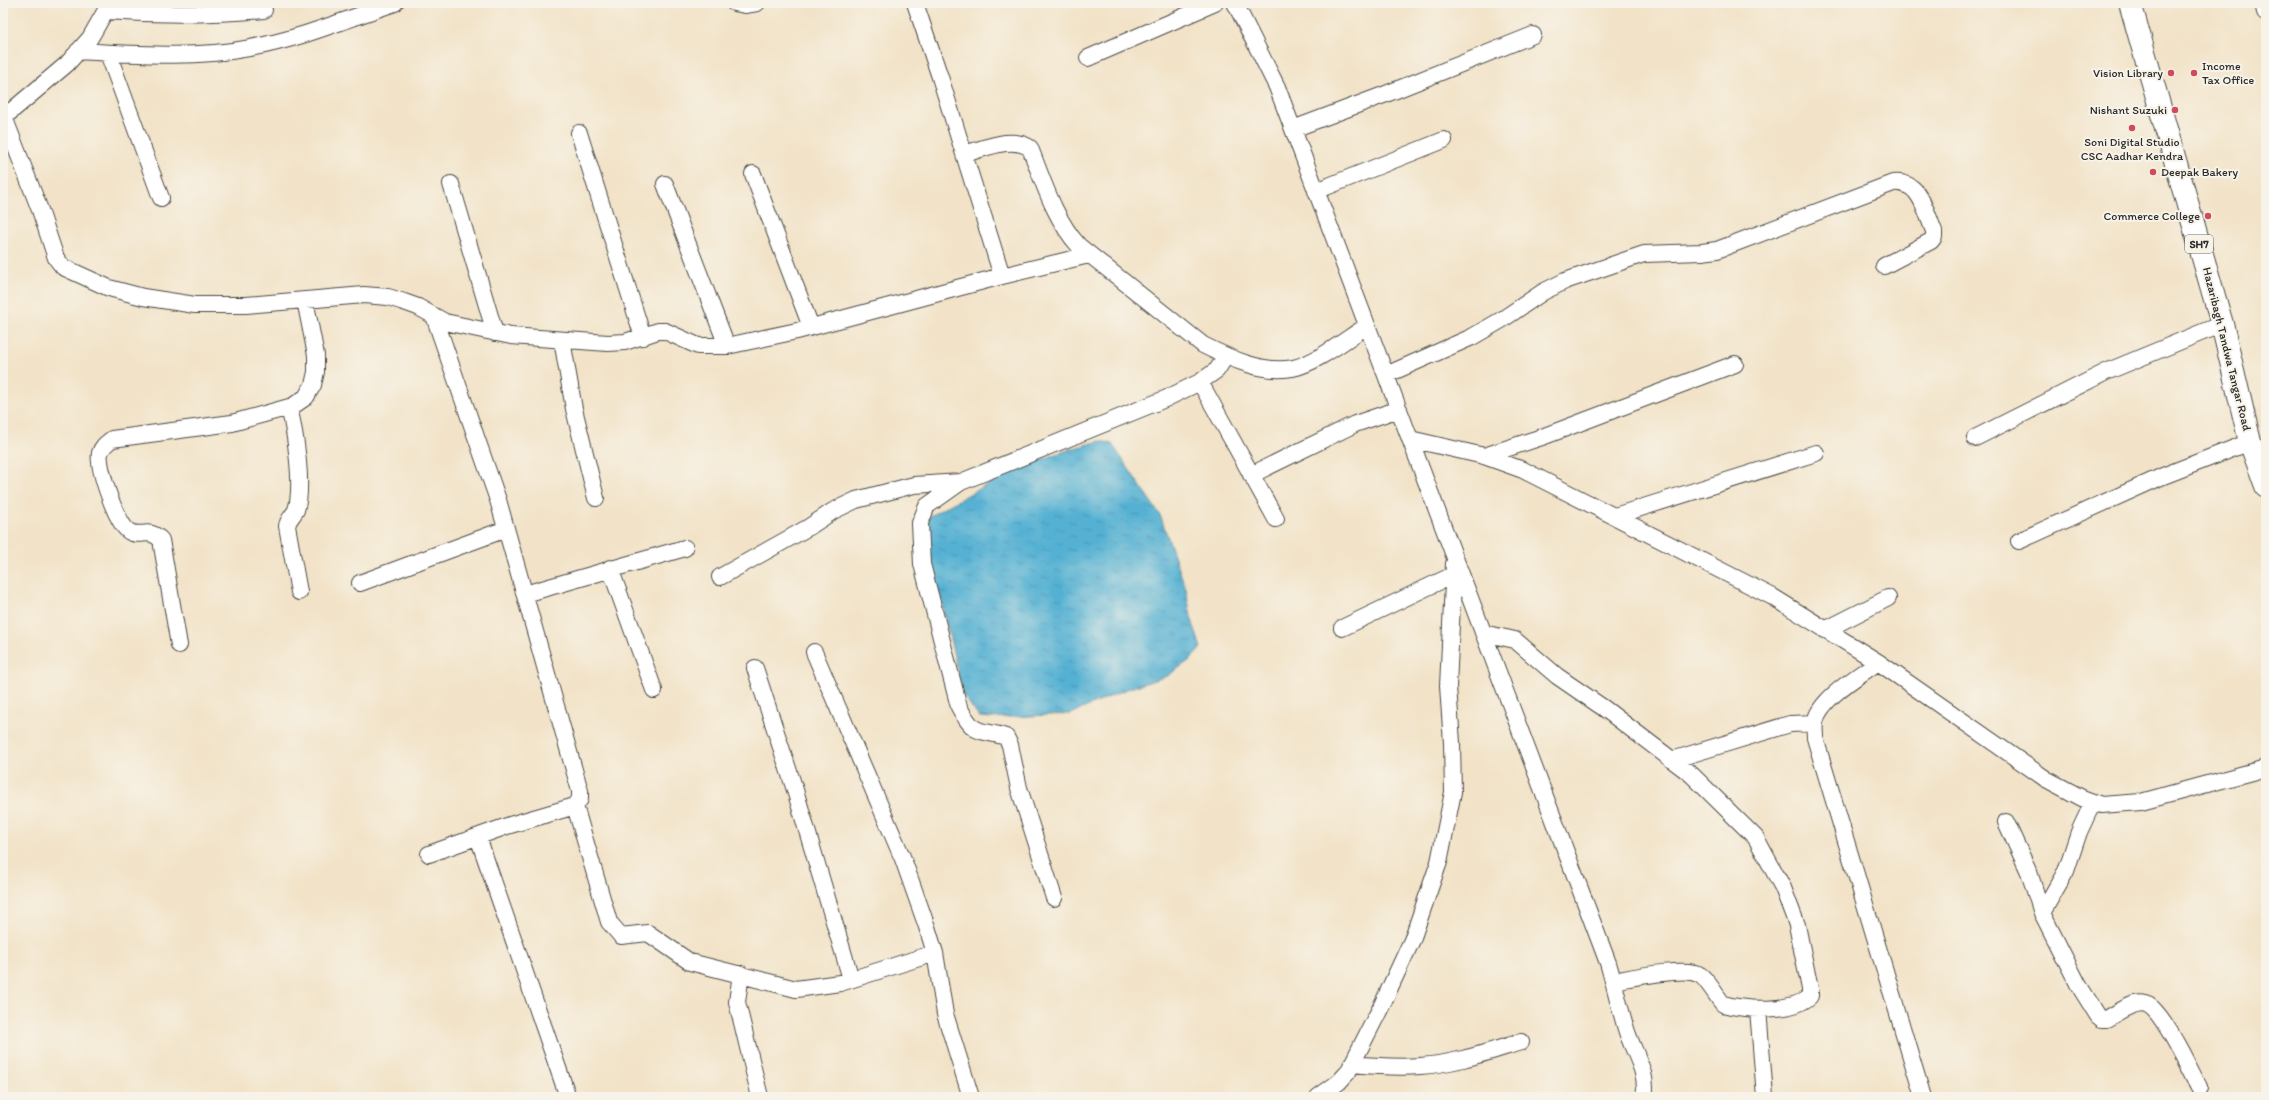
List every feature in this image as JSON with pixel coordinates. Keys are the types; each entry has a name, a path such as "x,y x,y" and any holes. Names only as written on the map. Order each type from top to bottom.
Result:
{"main road":[{"name":"Hazaribagh Tandwa Tangar Road","path":"2130,3 2222,324 2250,442 2266,486"}],"street":[{"path":"78,52 217,53 250,48 289,40 395,3"},
{"path":"734,3 745,6 757,3"},
{"path":"915,3 1002,276"},
{"path":"1088,58 1215,3"},
{"path":"1234,3 1277,86 1608,964 1628,1034 1642,1069 1646,1089 1644,1097"},
{"path":"264,10 205,15 155,15 108,7 90,38 78,52 3,118 40,210 56,258 69,270 109,288 143,297 195,305 239,306 342,296 388,297 418,307 434,316 461,327 495,333 608,343 625,342 665,331 698,346 727,346 811,327 1002,276 1089,255"},
{"path":"1293,129 1386,94 1533,34"},
{"path":"108,53 160,198"},
{"path":"579,133 643,336"},
{"path":"1316,191 1444,140"},
{"path":"964,154 1012,142 1024,144 1030,148 1045,187 1071,238 1089,255 1203,345 1226,356 1265,367 1293,368 1317,357 1368,326"},
{"path":"753,174 811,327"},
{"path":"1386,375 1472,337 1503,319 1543,292 1565,281 1644,254 1717,250 1893,183 1904,182 1911,186 1918,194 1934,231 1934,237 1931,241 1884,266"},
{"path":"450,184 495,333"},
{"path":"665,184 727,346"},
{"path":"179,645 161,540 156,535 146,532 136,534 129,532 122,524 106,488 100,454 103,446 112,439 232,423 289,407 306,397 313,385 316,372 316,355 305,300"},
{"path":"429,854 575,806 580,799 580,791 506,529 434,316"},
{"path":"1975,438 2106,372 2222,324"},
{"path":"562,340 574,409 596,498"},
{"path":"1054,898 1019,788 1010,745 1006,737 978,731 969,725 959,708 922,564 920,523 927,506 961,482 1108,424 1165,399 1200,382 1217,370 1226,356"},
{"path":"1484,456 1542,437 1734,364"},
{"path":"1200,382 1276,519"},
{"path":"289,407 296,434 298,486 296,509 287,526 299,592"},
{"path":"1251,474 1355,424 1399,410"},
{"path":"1410,439 1484,456 1523,470 1773,597 1878,662 2046,780 2093,802 2108,805 2141,802 2266,768"},
{"path":"2019,541 2163,476 2250,442"},
{"path":"1615,516 1816,453"},
{"path":"720,577 809,527 833,511 856,500 914,485 961,482"},
{"path":"360,583 506,529"},
{"path":"524,594 610,568 685,548"},
{"path":"1318,1097 1339,1082 1352,1064 1412,940 1439,862 1447,826 1452,792 1452,743 1448,686 1454,556"},
{"path":"610,568 654,690"},
{"path":"1342,628 1453,575"},
{"path":"1825,630 1888,598"},
{"path":"1483,633 1515,640 1557,676 1605,709 1692,775 1756,838 1783,888 1796,925 1810,996 1805,1000 1781,1007 1758,1009 1723,1004 1700,974 1664,973 1613,980"},
{"path":"814,652 902,859 935,953 945,1014 971,1097"},
{"path":"1878,662 1829,699 1819,712 1815,723 1815,738 1922,1097"},
{"path":"755,668 795,790 851,979"},
{"path":"1672,760 1790,724 1815,723"},
{"path":"2042,913 2066,871 2079,832 2093,802"},
{"path":"575,806 609,922 614,930 621,936 648,933 690,962 796,989 851,979 935,953"},
{"path":"2006,822 2030,872 2042,913 2098,1016 2102,1019 2106,1019 2134,1005 2142,1004 2151,1008 2161,1017 2199,1087"},
{"path":"478,837 568,1097"},
{"path":"741,974 737,1002 760,1097"},
{"path":"1758,1009 1764,1097"},
{"path":"1352,1064 1388,1067 1421,1066 1466,1058 1521,1042"}],"water":[{"path":"1101,441 1112,444 1160,515 1186,589 1191,617 1201,648 1190,660 1167,676 1127,689 1071,714 991,718 979,717 963,695 940,596 925,551 928,517 990,483 1034,463 1056,454"}],"place":[{"name":"Vision Library","path":"2171,73"},
{"name":"Income Tax Office","path":"2194,73"},
{"name":"Nishant Suzuki","path":"2175,110"},
{"name":"Soni Digital Studio CSC Aadhar Kendra","path":"2132,128"},
{"name":"Deepak Bakery","path":"2153,172"},
{"name":"Commerce College","path":"2208,216"}]}
